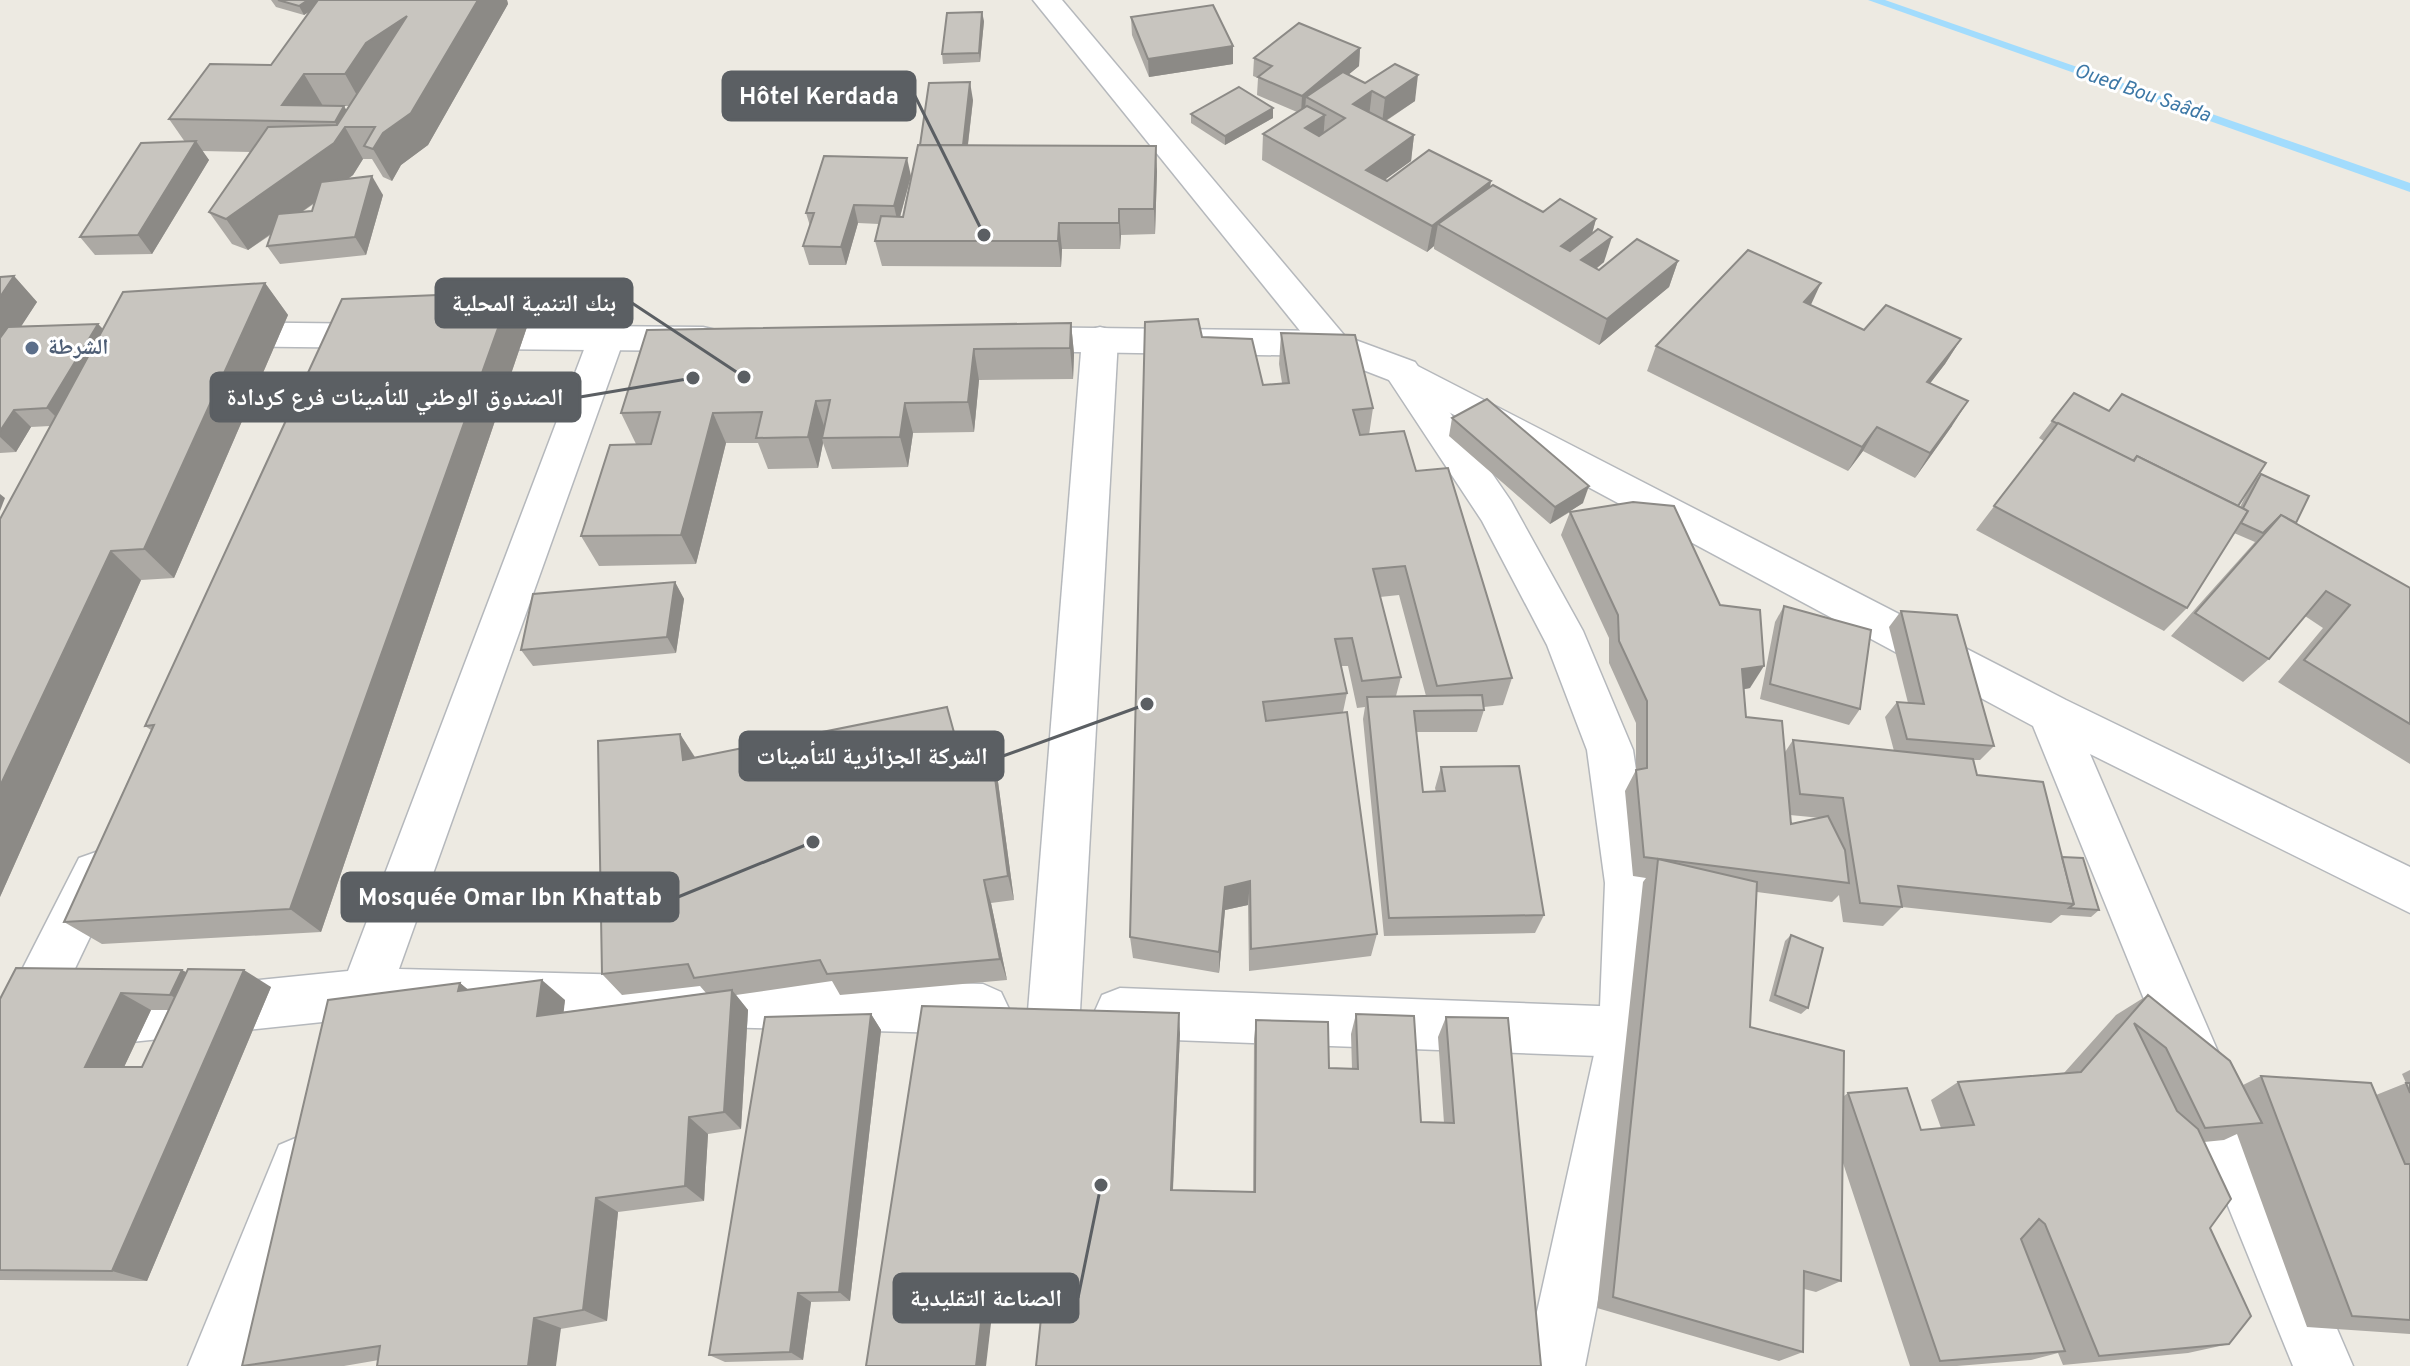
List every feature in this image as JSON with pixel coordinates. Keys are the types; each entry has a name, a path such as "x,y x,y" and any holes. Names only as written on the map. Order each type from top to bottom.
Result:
{"street":[{"path":"1047,0 1331,344"},
{"path":"188,334 734,339"},
{"path":"340,379 361,336"},
{"path":"338,1065 606,339"},
{"path":"973,339 1331,344 1402,371 2050,713 2410,891"},
{"path":"1054,1011 1100,339"},
{"path":"1402,371 1497,512 1568,643 1610,750 1629,883 1625,1032 1555,1366"},
{"path":"2050,713 2323,1366"},
{"path":"6,1044 117,833"},
{"path":"6,1044 367,993 1054,1011 1625,1032"},
{"path":"218,1366 315,1122"}],"building":[{"path":"278,0 308,0 299,6"},
{"path":"318,0 478,0 411,113 383,133 373,149 364,146 375,127 345,127 334,143 226,219 209,212 268,127 337,125 407,16 366,43 345,74 304,74 282,105 344,106 335,122 169,119 210,64 271,65"},
{"path":"1213,5 1233,46 1148,59 1131,17"},
{"path":"982,12 979,53 942,54 947,13"},
{"path":"1299,23 1360,48 1302,96 1258,77 1272,66 1254,58"},
{"path":"1395,64 1418,75 1385,98 1372,91 1353,104 1414,135 1366,170 1387,181 1429,150 1491,181 1432,226 1263,134 1307,106 1325,115 1305,128 1319,136 1345,118 1306,97 1343,72 1365,83"},
{"path":"970,82 963,145 920,145 929,83"},
{"path":"1239,87 1273,108 1225,136 1191,114"},
{"path":"196,141 138,235 80,237 141,143"},
{"path":"918,145 1156,146 1154,209 1119,209 1119,223 1059,223 1058,241 875,241 881,216 903,217"},
{"path":"824,156 907,158 894,206 854,205 841,247 803,246 814,213 806,213"},
{"path":"372,176 355,237 267,246 278,214 312,211 321,182"},
{"path":"1493,185 1543,212 1560,199 1596,219 1561,246 1570,251 1598,229 1612,237 1581,260 1599,270 1637,239 1678,261 1607,319 1438,224"},
{"path":"1748,250 1821,283 1804,302 1864,330 1886,305 1961,339 1927,382 1968,401 1930,453 1877,427 1862,447 1656,346"},
{"path":"14,276 0,297 0,277"},
{"path":"265,283 144,549 111,551 0,786 0,519 123,292"},
{"path":"511,292 290,909 64,922 154,725 145,726 342,299"},
{"path":"1198,319 1202,337 1252,339 1263,385 1289,383 1281,333 1355,335 1373,408 1353,410 1360,435 1404,431 1416,471 1448,468 1512,678 1437,686 1405,566 1373,569 1401,677 1362,681 1352,638 1335,639 1347,693 1263,702 1266,721 1347,712 1377,934 1251,949 1250,881 1225,887 1219,952 1130,937 1145,322"},
{"path":"1071,323 1070,348 974,349 968,402 905,403 900,437 822,438 830,400 816,401 808,437 756,438 762,412 713,413 681,535 581,536 610,445 651,444 660,412 621,413 647,330"},
{"path":"98,324 47,408 14,410 0,431 0,338 8,327"},
{"path":"2074,393 2109,411 2122,394 2266,463 2238,506 2137,456 2133,461 2052,421"},
{"path":"1487,399 1589,486 1555,507 1452,418"},
{"path":"2058,423 2134,461 2137,456 2248,511 2187,608 1994,506"},
{"path":"2261,474 2309,496 2296,523 2281,515 2263,533 2241,523 2248,511 2243,508"},
{"path":"1633,502 1674,506 1720,605 1760,610 1764,666 1742,669 1746,717 1782,721 1791,824 1828,816 1845,850 1849,883 1644,857 1636,770 1647,768 1647,701 1619,641 1618,615 1570,512"},
{"path":"2281,515 2410,588 2410,724 2304,660 2350,605 2326,591 2269,659 2195,613"},
{"path":"675,582 667,637 521,650 533,594"},
{"path":"1784,606 1871,630 1860,709 1770,684"},
{"path":"1901,611 1957,615 1994,746 1907,739 1897,702 1924,704"},
{"path":"1482,695 1484,710 1414,711 1423,792 1445,791 1441,767 1519,766 1544,915 1389,918 1367,697"},
{"path":"947,707 958,747 990,740 1008,876 984,880 1000,959 827,974 820,960 694,978 688,964 602,974 598,741 680,734 683,760"},
{"path":"1793,740 1973,759 1977,775 2043,782 2074,904 1898,886 1902,907 1860,903 1843,798 1800,794"},
{"path":"2062,857 2083,858 2099,910 2069,908 2074,904"},
{"path":"1658,859 1757,882 1750,1027 1844,1051 1841,1281 1804,1271 1803,1352 1613,1297"},
{"path":"1791,935 1823,948 1808,1008 1775,995"},
{"path":"16,968 182,970 170,995 121,993 85,1067 142,1067 188,969 244,970 112,1271 0,1270 0,999"},
{"path":"542,980 537,1016 732,990 724,1112 689,1117 685,1186 596,1198 583,1310 534,1318 528,1366 377,1366 380,1346 242,1366 328,1000 460,983 458,991"},
{"path":"2148,995 2230,1061 2262,1123 2205,1128 2166,1048 2134,1023 2177,1111 2198,1129 2231,1199 2210,1228 2251,1316 2229,1344 2099,1356 2045,1224 2039,1219 2021,1239 2065,1351 1940,1361 1848,1093 1907,1088 1921,1130 1974,1125 1958,1082 2081,1072"},
{"path":"922,1006 1179,1013 1171,1190 1255,1192 1256,1020 1328,1022 1329,1068 1358,1069 1356,1014 1414,1016 1421,1122 1454,1123 1446,1017 1508,1018 1541,1366 1036,1366 1045,1280 986,1278 976,1366 866,1366"},
{"path":"871,1014 839,1292 798,1293 790,1352 709,1355 765,1017"},
{"path":"2261,1076 2371,1083 2405,1164 2410,1164 2410,1320 2352,1316"}],"waterway":[{"name":"Oued Bou Saâda","path":"1874,0 2410,188"}],"place":[{"name":"Hôtel Kerdada","path":"984,235"},
{"name":"الشرطة","path":"32,348"},
{"name":"بنك التنمية المحلية","path":"744,377"},
{"name":"الصندوق الوطني للنأمينات فرع كردادة","path":"693,378"},
{"name":"الشركة الجزائرية للتأمينات","path":"1147,704"},
{"name":"Mosquée Omar Ibn Khattab","path":"813,842"},
{"name":"الصناعة التقليدية","path":"1101,1185"}]}
